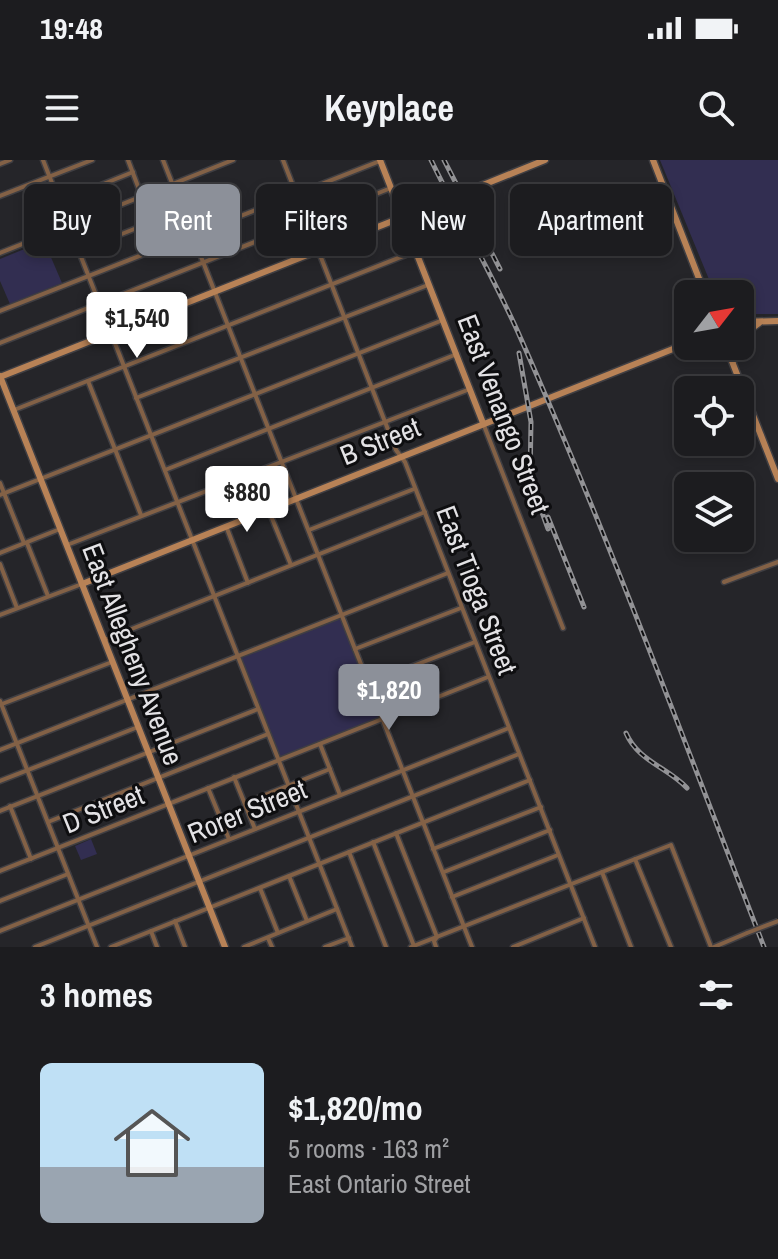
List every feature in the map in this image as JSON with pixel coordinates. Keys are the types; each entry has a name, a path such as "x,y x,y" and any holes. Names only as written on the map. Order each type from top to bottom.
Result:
{"main road":[{"name":"East Venango Street","path":"380,160 391,188"},
{"path":"485,184 545,160"},
{"path":"653,160 700,280"},
{"path":"0,376 303,256"},
{"name":"East Venango Street","path":"418,256 483,423"},
{"path":"754,321 778,321"},
{"path":"754,327 763,321"},
{"name":"B Street","path":"82,584 674,348"},
{"path":"731,360 778,479"},
{"path":"732,360 734,368"},
{"name":"East Allegheny Avenue","path":"0,376 225,947"}],"street":[{"path":"0,164 10,160"},
{"path":"43,160 53,184"},
{"path":"0,196 92,160"},
{"path":"128,160 137,184"},
{"path":"163,160 172,184"},
{"path":"174,184 233,160"},
{"name":"East Tioga Street","path":"283,160 292,184"},
{"path":"321,184 380,160"},
{"path":"103,184 133,172"},
{"path":"376,194 391,188"},
{"path":"0,343 256,242"},
{"path":"0,253 24,244"},
{"path":"81,256 352,947"},
{"path":"0,311 139,256"},
{"path":"200,256 472,947"},
{"name":"East Tioga Street","path":"320,256 425,512 595,947"},
{"path":"14,410 403,256"},
{"path":"136,398 429,285"},
{"path":"2,494 443,320"},
{"path":"165,470 457,354"},
{"path":"88,381 141,515"},
{"path":"67,545 470,389"},
{"name":"East Venango Street","path":"483,423 563,628"},
{"path":"0,483 2,494 48,596"},
{"path":"309,530 415,489"},
{"path":"269,509 291,565"},
{"path":"104,640 425,512"},
{"path":"226,526 248,583"},
{"path":"0,553 60,529"},
{"path":"724,582 778,562"},
{"path":"0,564 17,608"},
{"path":"0,750 448,573"},
{"name":"B Street","path":"0,615 82,584"},
{"path":"355,649 462,607"},
{"path":"369,683 475,642"},
{"path":"97,947 1,704 112,662"},
{"name":"D Street","path":"0,871 489,677"},
{"path":"0,811 258,709"},
{"path":"0,781 138,727"},
{"name":"Rorer Street","path":"0,931 509,728"},
{"path":"48,822 269,734"},
{"path":"320,744 340,795"},
{"path":"35,947 519,754"},
{"path":"245,803 330,769"},
{"path":"234,777 255,829"},
{"path":"111,947 128,944 175,921 530,780"},
{"path":"208,788 229,839"},
{"path":"10,806 31,859"},
{"path":"433,849 541,807"},
{"path":"443,873 550,830"},
{"path":"396,833 437,937 434,941 436,947"},
{"path":"373,842 412,947 671,845 712,947 778,921"},
{"path":"349,852 386,947"},
{"path":"452,897 559,855"},
{"path":"635,859 671,947"},
{"path":"602,872 631,947"},
{"path":"0,901 68,874"},
{"path":"289,876 307,921"},
{"path":"260,888 278,933"},
{"path":"244,947 337,909"},
{"path":"513,947 584,918"},
{"path":"175,921 185,947"},
{"path":"151,931 157,947"},
{"path":"268,938 272,947"},
{"path":"325,947 349,938"}],"shaded area":[{"path":"660,160 778,160 778,314 754,314 754,280 709,280"},
{"path":"24,249 24,256 50,256 62,283 10,304 0,281 0,259"},
{"path":"342,615 383,719 279,760 238,656"},
{"path":"91,839 97,854 81,860 75,846"}],"railway":[{"path":"431,160 511,316 585,489 764,947"},
{"path":"444,160 500,269"},
{"path":"519,353 531,422 530,479 548,529"},
{"path":"548,517 584,607"},
{"path":"626,733 645,757 687,788"}]}
